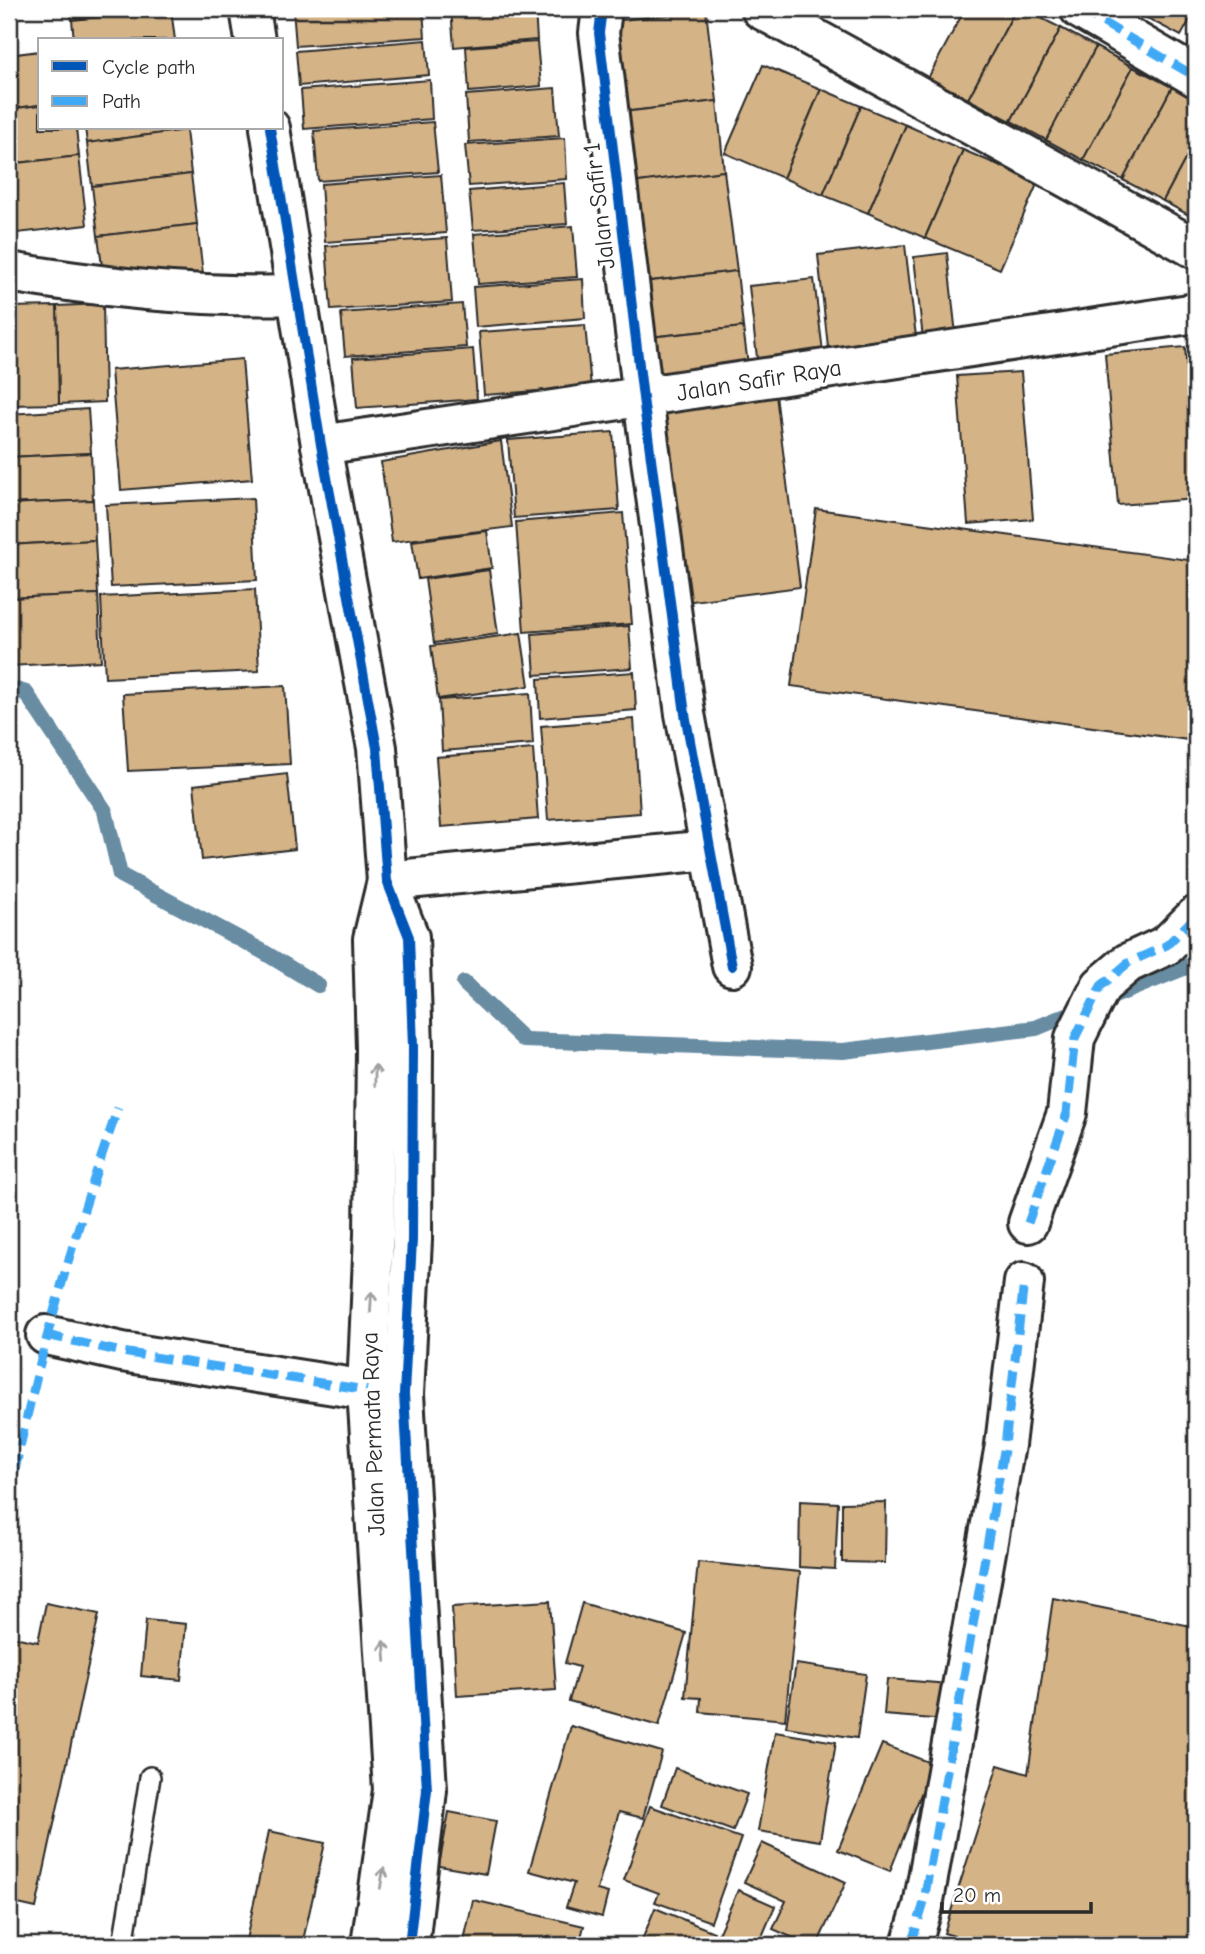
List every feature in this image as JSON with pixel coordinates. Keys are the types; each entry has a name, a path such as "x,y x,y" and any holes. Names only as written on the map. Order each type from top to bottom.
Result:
{"street":[{"path":"250,9 256,38"},
{"name":"Jalan Safir 1","path":"602,9 599,33 643,398 685,713 732,966"},
{"path":"761,9 1196,249"},
{"path":"1080,9 1196,78"},
{"path":"270,130 321,445 377,748 387,881 409,937 413,1047 412,1240 404,1394 426,1790 409,1945"},
{"path":"9,272 89,285 240,297 297,295"},
{"name":"Jalan Safir Raya","path":"321,445 1196,313"},
{"path":"387,881 710,850"},
{"name":"Jalan Permata Raya","path":"371,1945 393,1790 367,1390 374,1235 376,1049 373,939 387,881"},
{"path":"1028,1223 1067,1112 1075,1038 1101,986 1128,963 1167,945 1196,916"},
{"path":"911,1945 923,1906 1005,1445 1024,1282"},
{"path":"46,1335 211,1367 367,1390"}],"lane":[{"path":"123,1945 150,1776"}],"building":[{"path":"70,9 163,9 72,20"},
{"path":"171,9 175,38 74,38 72,20"},
{"path":"293,9 423,9 425,37 296,46"},
{"path":"451,9 535,9 537,40 454,47"},
{"path":"965,9 1016,9 968,99 928,78"},
{"path":"1016,9 1023,9 1061,28 1011,121 968,99"},
{"path":"1130,9 1196,9 1181,36"},
{"path":"706,11 717,101 623,112 612,21"},
{"path":"1061,28 1096,47 1046,140 1011,121"},
{"path":"1196,30 1196,55 1186,50"},
{"path":"426,40 429,75 299,86 296,51"},
{"path":"537,42 541,86 469,92 466,47"},
{"path":"1096,47 1133,67 1083,160 1046,140"},
{"path":"38,51 38,105 9,109 9,55"},
{"path":"763,65 821,89 783,178 725,153"},
{"path":"1133,67 1172,87 1123,180 1083,160"},
{"path":"430,80 432,119 304,129 301,90"},
{"path":"1172,87 1196,100 1196,139 1163,201 1123,180"},
{"path":"555,88 559,136 469,142 466,95"},
{"path":"821,89 861,106 823,195 783,178"},
{"path":"717,101 724,171 631,183 623,112"},
{"path":"38,105 38,130 76,130 79,156 9,164 9,109"},
{"path":"861,106 906,125 868,213 823,195"},
{"path":"433,122 438,172 318,181 314,131"},
{"path":"906,125 963,150 925,238 868,213"},
{"path":"85,130 186,130 87,143"},
{"path":"186,130 191,174 92,186 87,143"},
{"path":"565,138 567,179 469,186 465,145"},
{"path":"1196,139 1196,219 1163,201"},
{"path":"963,150 1038,182 1000,269 925,238"},
{"path":"79,156 87,225 9,234 9,164"},
{"path":"724,171 737,271 643,282 631,183"},
{"path":"191,174 197,224 98,236 92,186"},
{"path":"441,175 446,233 325,242 321,184"},
{"path":"564,183 567,224 473,230 469,191"},
{"path":"197,224 203,274 102,266 98,236"},
{"path":"573,226 577,277 478,284 474,234"},
{"path":"447,238 452,302 331,310 326,246"},
{"path":"905,245 917,345 829,356 818,255"},
{"path":"947,253 956,335 923,339 914,257"},
{"path":"737,271 743,327 650,337 643,282"},
{"path":"583,279 585,318 476,327 473,287"},
{"path":"814,279 824,360 758,367 749,286"},
{"path":"103,304 105,402 59,404 57,306"},
{"path":"462,304 466,347 345,356 341,313"},
{"path":"57,306 59,404 9,405 9,307"},
{"path":"585,325 591,387 484,395 479,332"},
{"path":"743,327 749,372 655,383 650,337"},
{"path":"1185,347 1196,499 1118,505 1105,354"},
{"path":"473,349 477,399 357,408 353,358"},
{"path":"242,359 252,479 121,490 111,370"},
{"path":"1021,372 1033,519 968,524 957,376"},
{"path":"775,387 800,587 677,603 651,403"},
{"path":"88,409 91,453 9,457 9,414"},
{"path":"613,432 619,510 514,518 508,440"},
{"path":"501,441 512,527 392,542 381,462"},
{"path":"91,453 93,500 9,504 9,457"},
{"path":"253,498 257,580 111,587 106,505"},
{"path":"93,500 95,540 9,545 9,504"},
{"path":"816,509 1196,561 1196,741 791,686"},
{"path":"623,513 632,624 524,632 516,522"},
{"path":"487,531 492,568 418,579 412,541"},
{"path":"95,540 98,594 9,598 9,545"},
{"path":"489,570 498,634 434,643 425,579"},
{"path":"255,589 259,671 105,678 101,597"},
{"path":"98,594 101,661 9,666 9,598"},
{"path":"629,626 632,668 535,675 532,634"},
{"path":"521,633 529,686 438,699 431,646"},
{"path":"634,672 636,710 540,718 538,679"},
{"path":"285,686 290,764 128,771 123,694"},
{"path":"530,693 533,744 442,751 439,700"},
{"path":"634,719 640,813 548,820 541,726"},
{"path":"533,749 538,819 441,827 436,757"},
{"path":"287,774 295,849 202,860 194,785"},
{"path":"800,1501 838,1503 835,1569 799,1567"},
{"path":"886,1502 885,1563 842,1562 842,1503"},
{"path":"698,1562 800,1572 785,1720 700,1712 701,1698 685,1697"},
{"path":"1053,1598 1196,1627 1196,1945 984,1945 944,1933 998,1765 1028,1774"},
{"path":"550,1601 556,1690 457,1696 452,1607"},
{"path":"46,1603 99,1614 36,1908 9,1902 9,1636 38,1642"},
{"path":"582,1603 686,1633 659,1726 569,1701 579,1667 565,1663"},
{"path":"146,1620 186,1624 181,1680 141,1676"},
{"path":"796,1664 866,1674 857,1738 786,1727"},
{"path":"887,1679 949,1684 945,1720 884,1715"},
{"path":"571,1726 662,1752 643,1818 619,1812 597,1890 608,1893 602,1917 566,1907 574,1883 529,1871"},
{"path":"775,1732 836,1742 820,1841 758,1831"},
{"path":"882,1744 933,1764 890,1871 838,1850"},
{"path":"675,1768 747,1794 733,1831 662,1805"},
{"path":"650,1806 741,1838 711,1922 655,1902 659,1893 624,1880"},
{"path":"449,1812 496,1821 486,1874 439,1866"},
{"path":"269,1831 325,1843 302,1945 245,1945"},
{"path":"762,1843 846,1882 817,1945 809,1945 773,1929 786,1901 744,1882"},
{"path":"738,1890 775,1906 760,1941 769,1945 713,1945"},
{"path":"473,1900 584,1926 579,1945 463,1945"},
{"path":"655,1908 714,1932 709,1945 640,1945"},
{"path":"199,1940 234,1945 198,1945"}],"waterway":[{"path":"9,688 26,693 105,811 120,875 262,951 318,985"},
{"path":"1104,1000 1196,963"},
{"path":"464,983 524,1040 843,1051 1036,1028 1084,1008"}],"marked path":[{"path":"1080,9 1196,77"},
{"path":"1028,1223 1067,1113 1075,1038 1101,986 1128,963 1167,945 1196,916"},
{"path":"9,1499 31,1399 57,1301 118,1108"},
{"path":"911,1945 923,1906 1005,1445 1024,1282"},
{"path":"46,1335 122,1352 367,1390"}],"cycle path":[{"path":"602,9 599,33 685,714 732,966"},
{"path":"270,130 321,445 377,748 387,881 409,937 413,1047 412,1240 404,1394 427,1790 409,1945"}]}
